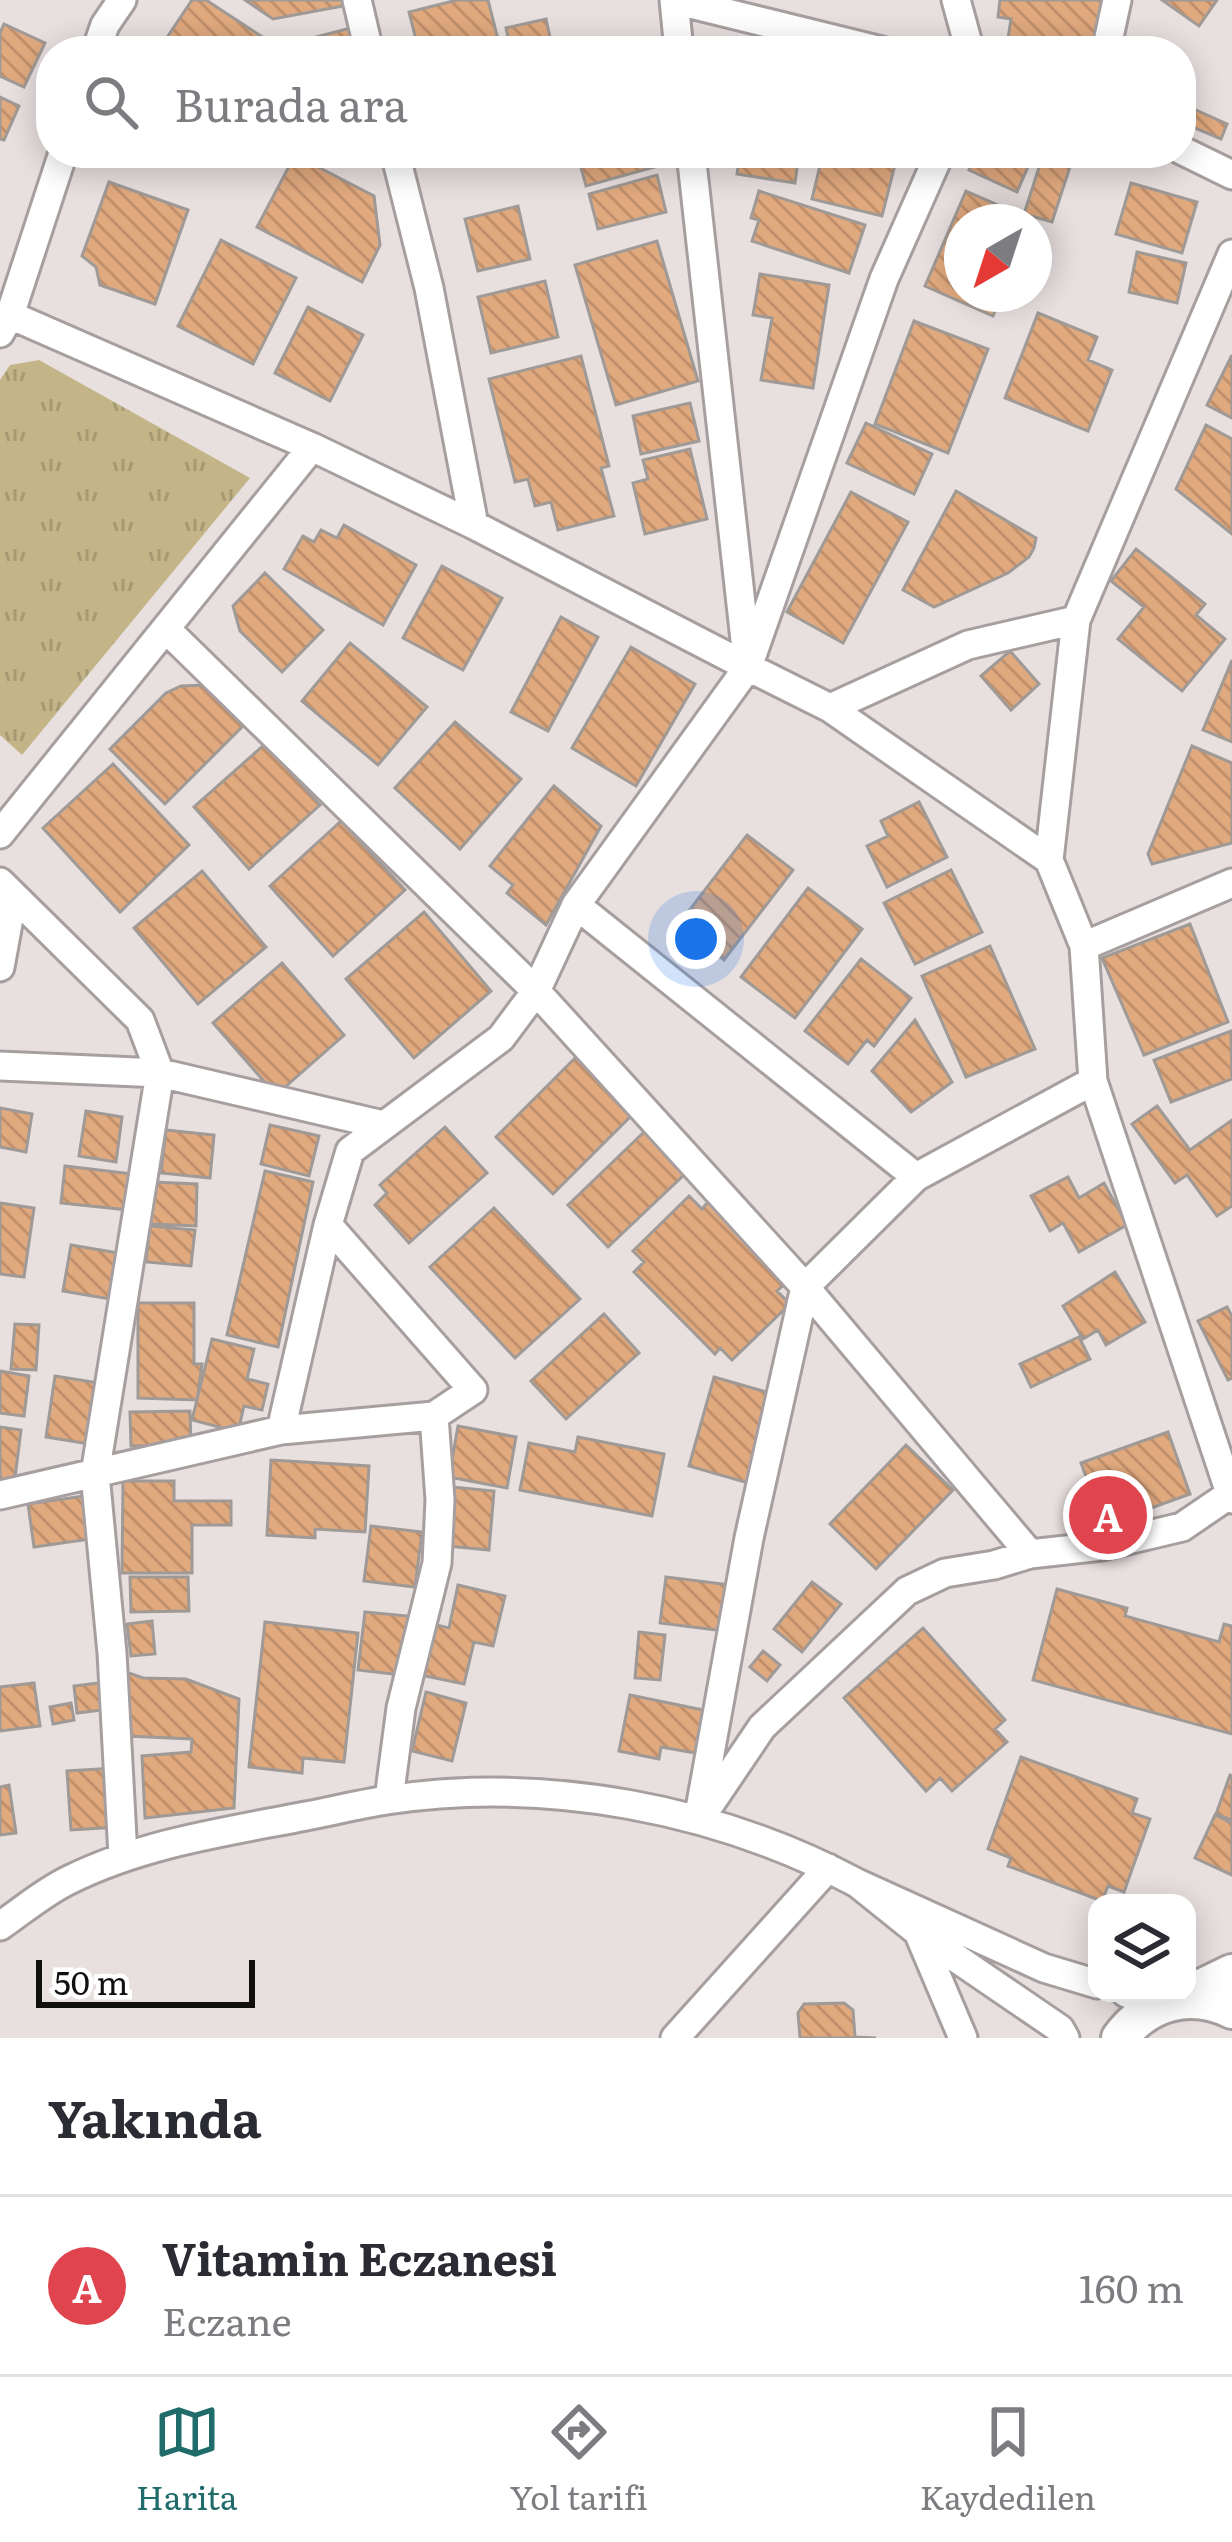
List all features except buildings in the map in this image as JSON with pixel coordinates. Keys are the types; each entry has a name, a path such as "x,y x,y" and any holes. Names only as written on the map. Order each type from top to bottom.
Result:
{"main road":[{"path":"1196,1990 1232,1973"},
{"path":"1196,2000 1232,2010"},
{"path":"1120,2038 1140,2016 1169,2002"}],"street":[{"path":"103,25 122,0"},
{"path":"357,0 365,36"},
{"path":"678,36 674,0 821,36"},
{"path":"956,0 966,36"},
{"path":"1109,36 1117,0"},
{"path":"1196,157 1232,175"},
{"path":"58,168 5,324 312,448 474,525 830,708 1049,860"},
{"path":"399,168 429,288 474,525"},
{"path":"693,168 748,668"},
{"path":"281,1430 350,1151 501,1038 536,991 576,905 748,668 884,280 933,168"},
{"path":"698,1820 762,1727 891,1603 945,1573 1182,1527 1232,1496 1093,1081 1084,946 1049,860 1076,620 1232,254"},
{"path":"0,834 312,448"},
{"path":"830,708 968,645 1076,620"},
{"path":"168,631 536,991 805,1287 1030,1555"},
{"path":"1084,946 1232,883"},
{"path":"0,967 6,888"},
{"path":"6,888 140,1020 160,1073 95,1474 112,1653 123,1856"},
{"path":"576,905 916,1178"},
{"path":"0,1066 160,1073 382,1125"},
{"path":"698,1820 749,1538 805,1287 916,1178 1093,1081"},
{"path":"0,1495 281,1430 434,1416 473,1390 328,1225"},
{"path":"388,1799 401,1708 436,1563 440,1500 434,1416"},
{"path":"0,1926 64,1882 123,1856 224,1829 388,1799 464,1794 593,1797 698,1820 827,1868 1044,1968 1088,1981"},
{"path":"675,2038 827,1868"},
{"path":"856,1883 918,1932 1060,2029 1065,2038"},
{"path":"918,1932 963,2038"}],"green space":[{"path":"39,360 250,478 22,755 0,735 0,380 10,365"}],"place":[{"name":"Vitamin Eczanesi","path":"1108,1515"}]}
